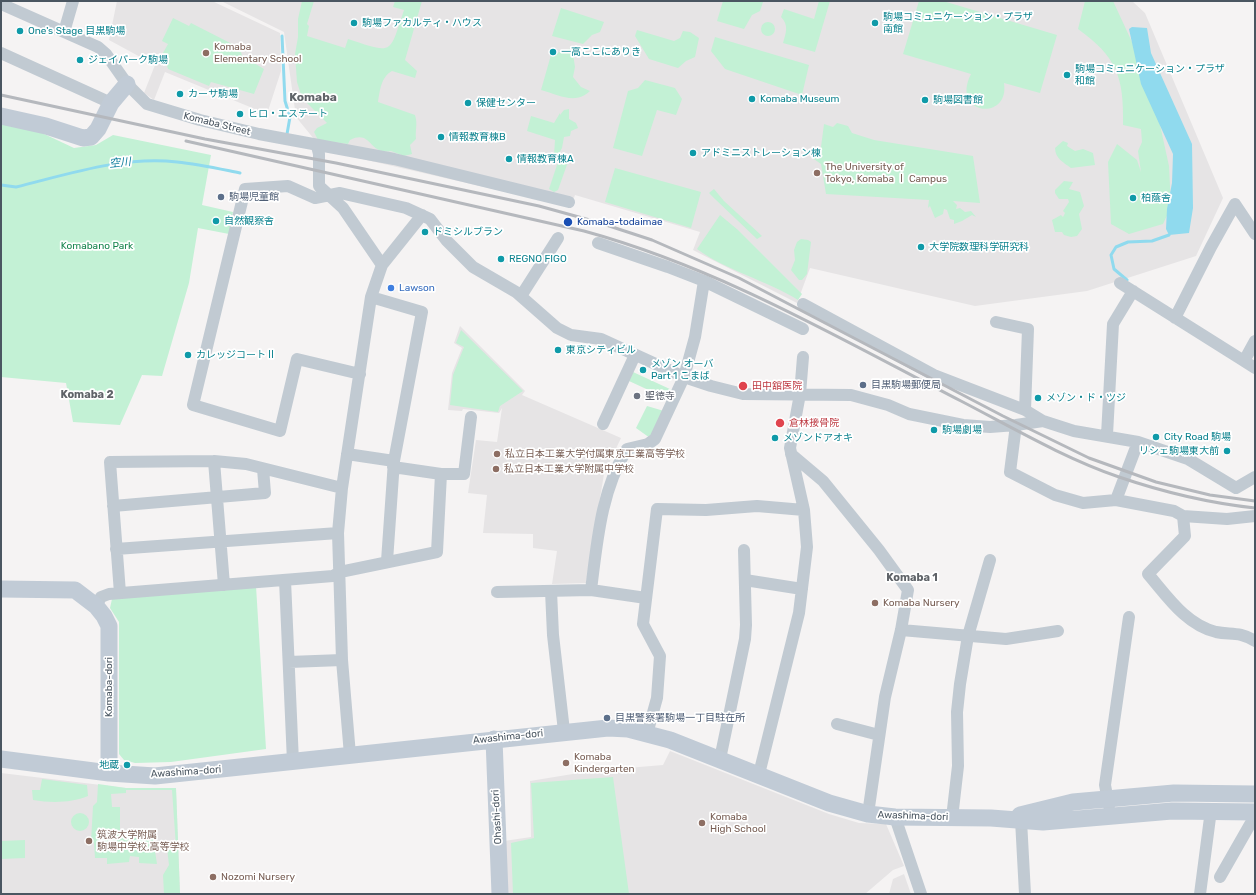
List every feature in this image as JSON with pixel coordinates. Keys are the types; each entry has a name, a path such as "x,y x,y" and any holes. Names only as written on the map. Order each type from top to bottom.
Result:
{"main road":[{"path":"1,116 46,126 82,138 91,137 98,129 112,103 127,84"},
{"path":"1,589 75,590 96,606"},
{"name":"Komaba-dori","path":"96,606 104,616 109,626 109,773"},
{"name":"Awashima-dori","path":"1,759 109,773 155,776 564,731 608,728 628,729 647,734 720,759 829,803 868,814 895,817 1003,819 1043,822 1211,810 1254,812"},
{"name":"Ohashi-dori","path":"494,739 500,894"},
{"name":"Awashima-dori","path":"1003,819 1073,802 1174,793 1255,794"}],"street":[{"path":"64,32 73,1"},
{"name":"Komaba Street","path":"1,4 98,47 106,54 127,84 147,104 164,110 252,133 394,159 568,202"},
{"path":"1,53 112,103"},
{"path":"317,146 319,154 319,186 343,208 382,265"},
{"path":"360,374 297,359 280,431 193,405 245,189 288,186 315,198 340,193 406,208 430,219 447,241 473,267 521,296 557,328 571,335 602,339 635,355 711,386 743,394 794,396 800,394 851,395 888,405 909,414 963,425 990,427 1043,421"},
{"path":"1176,318 1211,247 1236,204 1255,234"},
{"path":"350,754 342,660 338,533 342,488 371,297 382,265 422,216"},
{"path":"521,296 558,238"},
{"path":"598,243 704,281 803,329"},
{"path":"591,590 597,542 611,480 627,449 648,444 655,439 684,376 695,337 704,281"},
{"path":"1120,283 1255,368"},
{"path":"1106,435 1113,324 1133,291"},
{"path":"371,297 422,312 394,464 387,561"},
{"path":"803,304 934,375 1025,410 1043,421 1074,431 1106,435 1138,442 1188,459 1236,488 1255,477"},
{"path":"996,322 1028,329 1025,410"},
{"path":"1244,361 1255,341"},
{"path":"603,424 635,355"},
{"path":"758,774 799,613 807,547 804,510 790,448 800,394 803,357"},
{"path":"347,454 441,474 464,474 471,417"},
{"path":"1016,425 1010,472 1055,495 1082,503 1116,500 1174,511 1183,516 1227,519 1255,516"},
{"path":"1116,500 1138,442"},
{"path":"791,454 823,480 904,582 908,590 901,630 885,697 868,814"},
{"path":"120,593 110,462 214,461 246,464 342,488"},
{"path":"214,461 215,497 221,542 224,585"},
{"path":"113,506 266,493 263,468"},
{"path":"96,606 101,597 109,594 333,576 340,572 387,561 437,552 441,474"},
{"path":"647,734 657,698 660,656 643,624 657,509 706,510 757,506 804,510"},
{"path":"1183,516 1185,536 1148,574 1184,615 1198,624 1216,632 1243,635 1255,641"},
{"path":"116,549 338,533"},
{"path":"720,759 745,639 744,550"},
{"path":"952,818 958,766 957,712 968,636 990,560"},
{"path":"285,580 293,762"},
{"path":"745,580 802,589"},
{"path":"496,592 591,590 646,598"},
{"path":"551,591 553,636 564,731"},
{"path":"1111,816 1105,785 1129,617"},
{"path":"901,630 1006,639 1058,631"},
{"path":"289,662 342,660"},
{"path":"837,724 879,735"},
{"path":"1200,894 1211,810"},
{"path":"1220,877 1252,821 1254,812"},
{"path":"895,817 921,894"},
{"path":"1021,820 1025,894"}],"shaded area":[{"name":"Komaba Elementary School","path":"117,1 212,1 280,33 281,71 267,114 165,72 154,100 144,93 155,65 109,40"},
{"name":"The University of Tokyo, Komaba Ⅰ Campus","path":"221,1 1132,1 1145,13 1223,198 1196,256 1087,291 975,306 810,268 797,303 693,250 700,232 575,195 571,207 323,150 296,117 284,32"},
{"path":"460,326 525,391 522,395 621,438 604,474 586,583 552,584 557,551 533,548 533,534 483,533 487,495 468,493 476,440 497,442 502,408 499,413 463,409 462,411 448,410 452,373 462,348 454,343"},
{"name":"Komaba High School","path":"670,751 829,814 859,823 886,824 904,866 893,870 865,894 507,894 504,841 531,837 530,781 591,771 663,765"},
{"name":"筑波大学附属 駒場中学校,高等学校","path":"1,773 126,788 176,788 180,894 1,894"},
{"path":"904,874 911,894 889,894 893,879"}],"green space":[{"path":"302,1 314,1 307,24 309,26 307,36 345,48 348,39 382,48 388,47 392,43 404,10 393,7 395,1 422,1 405,60 417,71 415,78 392,71 383,80 378,102 415,115 416,139 410,145 412,154 404,156 391,151 384,152 378,150 363,138 350,140 348,144 318,140 314,132 317,128 327,123 302,98 297,82 295,54 298,37 298,19"},
{"path":"723,1 763,2 760,11 752,15 744,29 717,21"},
{"path":"819,1 830,1 815,52 783,43 786,26 781,17 784,9 814,19"},
{"path":"919,1 943,1 1057,35 1040,93 1004,83 1003,95 998,104 991,108 982,108 974,105 968,98 967,88 971,74 903,54"},
{"path":"1085,1 1113,1 1132,42 1157,111 1169,166 1171,207 1163,224 1129,234 1111,224 1108,162 1117,144 1137,160 1141,172 1138,151 1142,142 1141,129 1123,125 1122,94 1116,70 1102,49 1078,29"},
{"path":"561,8 604,22 600,32 592,35 583,44 552,36"},
{"path":"173,18 189,26 191,23 240,48 242,56 264,69 254,94 211,82 209,86 168,69 163,53 168,44 162,41"},
{"path":"765,22 771,22 775,26 775,32 771,36 765,36 761,32 761,26"},
{"path":"637,30 674,41 680,38 683,31 690,32 699,38 695,57 686,61 678,68 649,59 635,36"},
{"path":"715,37 809,65 802,95 725,69 711,51"},
{"path":"572,48 575,67 573,77 581,87 590,91 579,97 567,98 541,90 551,55"},
{"path":"645,80 675,88 682,99 676,115 657,110 642,156 613,148 628,91 638,88"},
{"path":"569,109 569,119 576,123 578,128 571,131 570,136 564,137 562,148 558,155 554,155 555,140 527,131 531,116 554,123 560,113 560,115 564,110"},
{"path":"837,123 848,126 852,133 874,140 973,156 980,203 953,201 957,205 956,209 960,208 965,212 971,211 976,217 972,215 954,224 954,220 950,219 947,210 944,209 943,214 935,218 930,206 928,208 929,200 826,194 821,164 811,157 815,151 821,147 824,124 833,127"},
{"name":"Komabano Park","path":"1,124 42,133 74,148 96,145 113,135 211,155 202,205 233,212 229,234 198,228 189,283 162,376 142,375 120,425 73,422 66,383 1,377"},
{"path":"1063,141 1068,143 1067,146 1075,151 1083,149 1093,153 1095,165 1071,168 1060,160 1055,152 1055,148"},
{"path":"565,154 569,159 558,190 554,192 549,189 560,156"},
{"path":"615,168 701,192 691,228 605,202"},
{"path":"1064,181 1073,182 1069,189 1080,192 1084,206 1079,214 1082,229 1077,236 1071,237 1064,235 1062,232 1055,232 1052,220 1061,215 1063,217 1065,213 1063,211 1069,202 1068,199 1059,199 1055,193 1055,190"},
{"path":"714,189 724,201 762,236 757,239 715,199 709,193"},
{"path":"720,215 738,230 802,294 798,300 786,293 734,270 697,249"},
{"path":"801,239 811,242 807,274 802,280 799,280 791,270 795,260 794,250 797,242"},
{"path":"461,330 523,391 500,406 498,412 450,405 453,375 464,347 456,343"},
{"path":"633,372 672,390 668,399 629,381"},
{"path":"647,406 664,411 650,438 636,428"},
{"path":"256,586 266,749 171,762 135,763 124,760 119,754 119,622 110,608 112,599"},
{"path":"613,777 629,894 513,894 511,843 534,838 531,783"},
{"path":"42,779 87,785 88,796 61,802 33,800 32,790 40,790"},
{"path":"98,784 126,788 176,788 180,894 164,894 163,875 169,865 167,848 176,847 172,790 126,790 126,793 111,794 112,807 120,807 120,837 153,838 157,864 139,863 139,857 130,856 129,862 107,864 107,858 95,858 94,843 91,842 93,806 97,802"},
{"path":"80,813 86,816 89,822 86,828 80,831 74,828 71,822 74,816"},
{"path":"25,840 25,858 1,859 1,841"}],"water":[{"path":"1132,27 1147,28 1151,53 1192,144 1193,208 1189,233 1169,235 1166,229 1167,209 1172,183 1173,154 1141,84 1129,29"}],"waterway":[{"name":"空川","path":"282,36 285,101 290,117 287,134"},
{"name":"空川","path":"1,185 16,187 96,167 136,162 177,162 240,173"},
{"path":"1127,280 1114,269 1111,255 1116,247 1128,242 1152,241 1169,235"}],"railway":[{"path":"1,95 205,139 336,163 539,206 597,222 652,240 739,278 1003,416 1089,458 1156,482 1210,495 1255,501"},
{"path":"186,141 584,231 634,246 730,284 777,306 1078,461 1119,477 1169,492 1203,500 1255,508"}],"place":[{"name":"駒場ファカルティ・ハウス","path":"354,23"},
{"name":"駒場コミュニケーション・プラザ 南館","path":"875,23"},
{"name":"One's Stage 目黒駒場","path":"20,31"},
{"name":"一高ここにありき","path":"553,52"},
{"name":"Komaba Elementary School","path":"206,53"},
{"name":"ジェイパーク駒場","path":"80,60"},
{"name":"駒場コミュニケーション・プラザ 和館","path":"1067,75"},
{"name":"カーサ駒場","path":"180,94"},
{"name":"Komaba Museum","path":"752,99"},
{"name":"駒場図書館","path":"925,100"},
{"name":"保健センター","path":"468,103"},
{"name":"ヒロ・エステート","path":"240,114"},
{"name":"情報教育棟B","path":"441,137"},
{"name":"アドミニストレーション棟","path":"693,153"},
{"name":"情報教育棟A","path":"509,159"},
{"name":"The University of Tokyo, Komaba Ⅰ Campus","path":"817,173"},
{"name":"駒場児童館","path":"221,197"},
{"name":"柏蔭舎","path":"1133,198"},
{"name":"自然観察舎","path":"216,221"},
{"name":"Komaba-todaimae","path":"568,222"},
{"name":"ドミシルブラン","path":"425,232"},
{"name":"大学院数理科学研究科","path":"921,247"},
{"name":"REGNO FIGO","path":"501,259"},
{"name":"Lawson","path":"391,288"},
{"name":"東京シティビル","path":"558,350"},
{"name":"カレッジコートⅡ","path":"188,355"},
{"name":"メゾン オーバ Part 1 こまば","path":"643,370"},
{"name":"目黒駒場郵便局","path":"863,385"},
{"name":"田中舘医院","path":"743,386"},
{"name":"聖徳寺","path":"637,396"},
{"name":"メゾン・ド・ツジ","path":"1038,398"},
{"name":"倉林接骨院","path":"780,423"},
{"name":"駒場劇場","path":"934,430"},
{"name":"City Road 駒場","path":"1156,437"},
{"name":"メゾンドアオキ","path":"775,438"},
{"name":"リシェ駒場東大前","path":"1227,451"},
{"name":"私立日本工業大学付属東京工業高等学校","path":"497,454"},
{"name":"私立日本工業大学附属中学校","path":"496,469"},
{"name":"Komaba Nursery","path":"875,603"},
{"name":"目黒警察署駒場一丁目駐在所","path":"607,718"},
{"name":"Komaba Kindergarten","path":"566,763"},
{"name":"地蔵","path":"127,765"},
{"name":"Komaba High School","path":"702,823"},
{"name":"筑波大学附属 駒場中学校,高等学校","path":"89,841"},
{"name":"Nozomi Nursery","path":"213,877"}],"district":[{"name":"Komaba","path":"313,98"},
{"name":"Komaba 2","path":"87,395"},
{"name":"Komaba 1","path":"912,578"}]}
